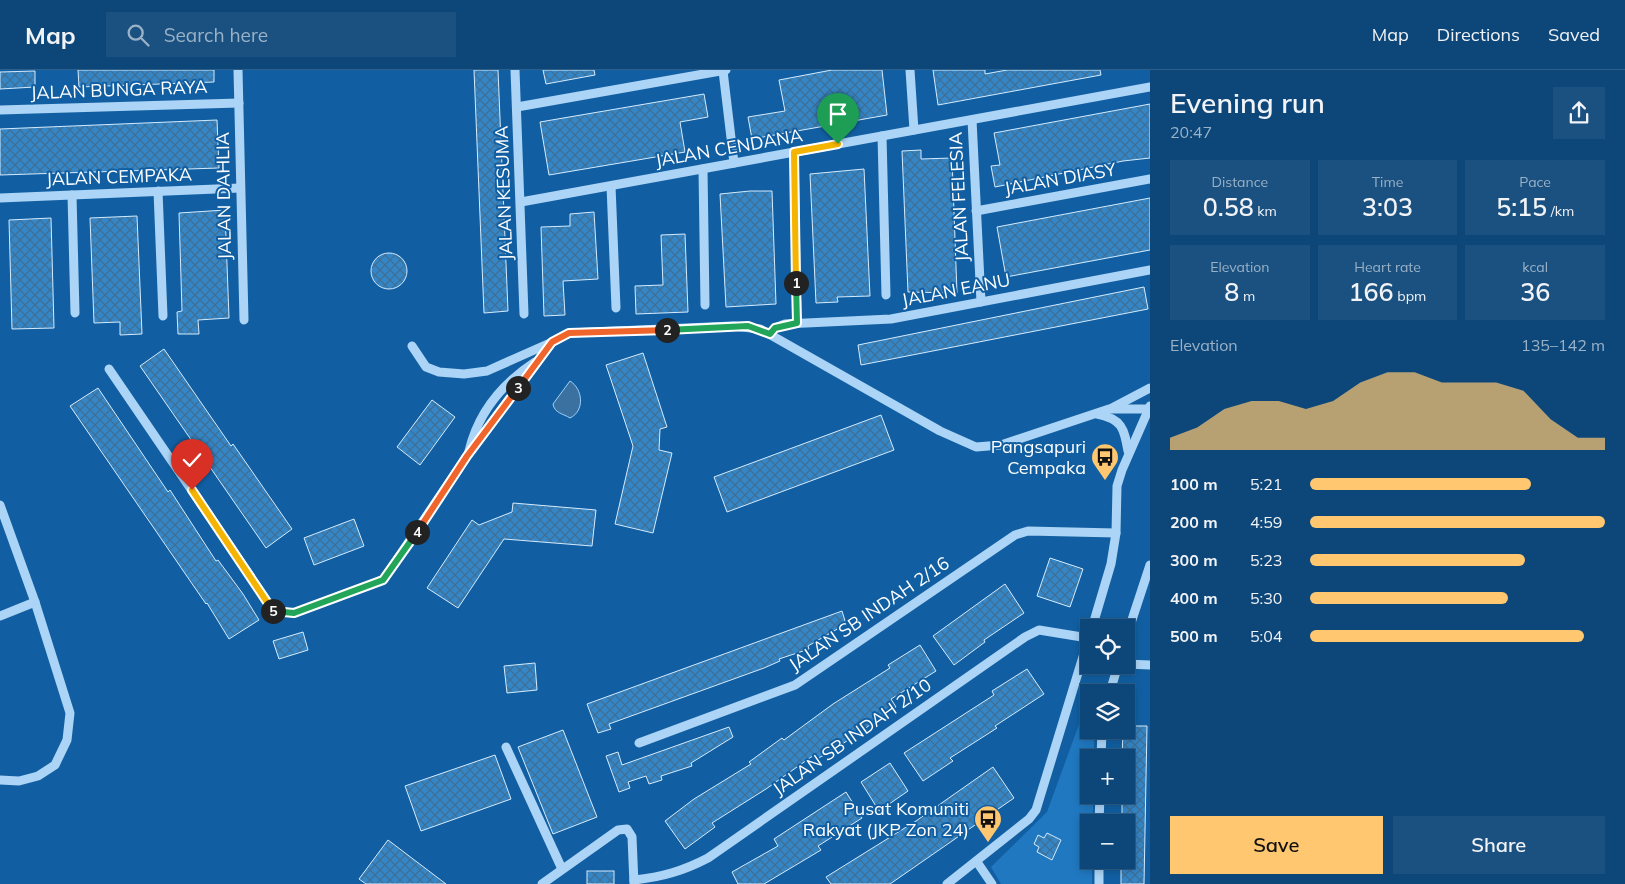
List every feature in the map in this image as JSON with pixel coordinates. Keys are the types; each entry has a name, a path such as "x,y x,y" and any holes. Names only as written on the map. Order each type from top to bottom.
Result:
{"street":[{"name":"JALAN DAHLIA","path":"238,70 244,320"},
{"name":"JALAN KESUMA","path":"514,70 521,202 524,314"},
{"path":"517,108 725,70 734,163"},
{"path":"910,70 914,130"},
{"name":"JALAN CENDANA","path":"521,202 1150,87"},
{"name":"JALAN BUNGA RAYA","path":"0,110 239,103"},
{"name":"JALAN FELESIA","path":"972,120 981,302"},
{"path":"882,136 886,295"},
{"path":"794,152 797,323"},
{"path":"703,169 705,305"},
{"name":"JALAN DIASY","path":"976,211 1150,179"},
{"path":"611,186 616,308"},
{"name":"JALAN CEMPAKA","path":"0,198 240,188"},
{"path":"158,191 163,316"},
{"path":"72,195 75,313"},
{"name":"JALAN EANU","path":"770,334 775,328 797,323 891,319 1150,270"},
{"path":"412,346 426,366 439,372 464,374 487,371 569,333 748,326 770,334 932,426 976,447 1001,445 1097,414 1150,388"},
{"path":"109,369 274,612 294,613 383,580 467,456 552,342"},
{"path":"467,456 472,438 493,399 514,376 540,358"},
{"path":"1095,619 1112,564 1116,533 1118,486 1128,451 1149,407 1109,409"},
{"path":"1097,414 1119,422 1125,432 1128,451"},
{"path":"0,505 35,602 70,713 67,740 55,765 38,776 19,781 0,780"},
{"name":"JALAN SB INDAH 2/16","path":"639,744 795,685 1015,535 1028,531 1116,533"},
{"path":"1132,619 1150,566"},
{"path":"0,616 35,602"},
{"name":"JALAN SB INDAH 2/10","path":"634,882 684,871 708,858 1025,637 1039,630 1080,637"},
{"path":"1135,664 1150,665"},
{"path":"947,884 1029,819 1036,810 1080,667"},
{"path":"506,747 562,869"},
{"path":"542,884 618,830 627,829 632,837 634,882"},
{"path":"977,862 992,884"},
{"path":"1099,869 1099,884"}],"shaded area":[{"path":"570,381 578,389 580,405 575,415 570,418 557,411 553,404"},
{"path":"1080,722 1080,739 1094,739 1094,749 1080,749 1080,804 1093,804 1093,814 1080,814 1080,869 1092,869 1092,884 1001,884 991,867 1047,812"}],"building":[{"path":"78,70 214,70 214,82 79,87"},
{"path":"474,70 498,70 508,311 484,313"},
{"path":"543,70 594,70 595,75 546,84"},
{"path":"832,70 882,70 887,115 752,139 748,117 785,111 779,80"},
{"path":"933,70 985,70 985,74 1007,70 1100,70 1101,75 938,105"},
{"path":"35,71 35,87 0,89 0,72"},
{"path":"704,94 708,117 680,122 685,152 549,175 540,122"},
{"path":"1150,104 1150,158 1123,161 995,187 991,166 1000,165 994,133"},
{"path":"217,120 219,168 0,175 0,129"},
{"path":"921,150 921,159 952,158 957,293 908,292 902,151"},
{"path":"864,169 870,296 837,297 838,302 816,303 810,174"},
{"path":"772,191 776,304 726,307 720,194"},
{"path":"1150,198 1150,250 1006,277 997,227"},
{"path":"225,210 229,318 198,320 199,334 178,334 177,312 182,311 179,213"},
{"path":"594,212 598,279 563,281 565,315 544,316 541,227 570,226 570,214"},
{"path":"137,216 142,334 120,335 120,322 94,323 90,218"},
{"path":"51,218 54,328 12,329 9,220"},
{"path":"685,234 688,312 636,314 635,286 663,285 661,235"},
{"path":"389,253 402,258 407,271 402,284 389,289 376,284 371,271 376,258"},
{"path":"1144,287 1148,309 861,365 858,345"},
{"path":"164,349 231,446 233,444 292,529 266,548 140,366"},
{"path":"643,353 667,427 660,429 659,450 672,453 653,533 615,524 633,446 606,365"},
{"path":"98,388 168,492 170,490 216,561 218,560 243,594 259,620 229,639 207,603 70,406"},
{"path":"432,400 455,417 420,465 397,447"},
{"path":"881,415 894,450 727,512 714,477"},
{"path":"513,503 596,510 592,546 504,539 458,608 427,588 472,520 479,525 512,512"},
{"path":"354,519 364,546 314,565 304,538"},
{"path":"1050,558 1083,569 1070,607 1037,596"},
{"path":"1005,584 1024,613 984,640 985,642 954,665 933,636"},
{"path":"842,611 846,624 808,646 809,649 779,659 780,661 764,668 609,724 611,729 598,733 587,704"},
{"path":"303,632 308,650 279,659 273,641"},
{"path":"920,645 936,671 891,699 896,707 838,747 817,759 814,755 766,789 712,823 715,827 685,849 665,821 694,799 751,764 749,762 782,738 784,740 833,704 890,668 888,665"},
{"path":"535,663 537,690 507,693 504,666"},
{"path":"1027,669 1044,694 995,726 997,728 950,758 953,761 923,781 904,753 994,695 992,691"},
{"path":"1135,726 1147,726 1144,884 1121,884 1121,869 1135,869 1135,814 1122,814 1122,804 1135,804 1135,749 1122,749 1123,739 1135,739"},
{"path":"729,727 733,737 691,763 692,766 661,776 662,780 649,784 646,776 628,782 630,788 619,792 606,756 618,752 622,765"},
{"path":"563,730 597,817 553,834 518,747"},
{"path":"495,755 511,799 421,831 405,786"},
{"path":"890,763 908,791 879,811 861,782"},
{"path":"993,767 1014,798 890,884 831,884 826,877 916,821"},
{"path":"846,792 862,818 818,846 821,850 764,884 738,884 732,872 778,846 774,839"},
{"path":"1047,833 1061,840 1052,860 1037,852 1039,847 1034,844 1038,835 1044,838"},
{"path":"388,840 446,884 366,884 359,879"},
{"path":"587,871 614,871 614,884 587,884"}],"place":[{"name":"Pangsapuri Cempaka","path":"1105,481"},
{"name":"Pusat Komuniti Rakyat (JKP Zon 24)","path":"988,843"}],"route":[{"path":"192,490 274,612 294,613 383,580 467,456 552,342 569,333 732,326 748,326 770,334 775,328 785,324 797,323 794,152 838,144"}]}
